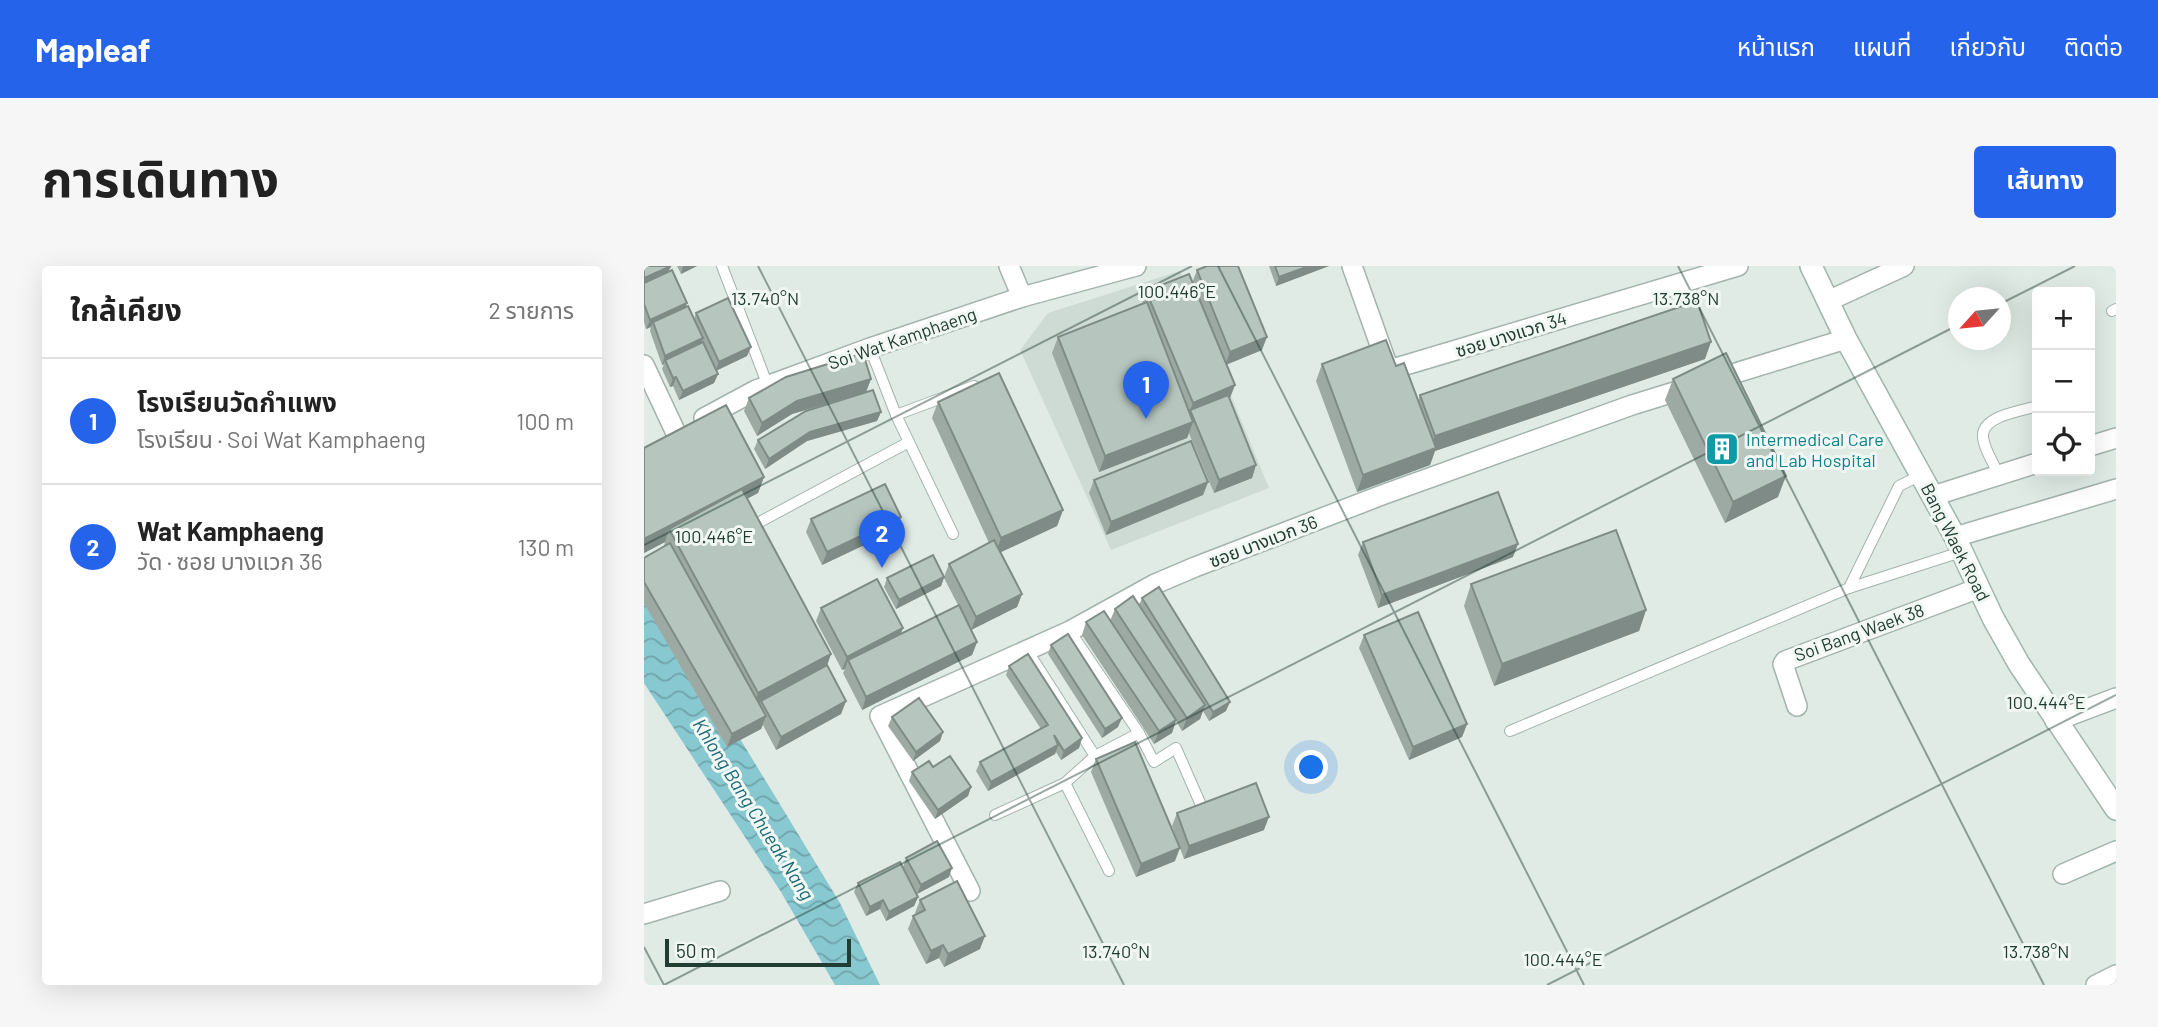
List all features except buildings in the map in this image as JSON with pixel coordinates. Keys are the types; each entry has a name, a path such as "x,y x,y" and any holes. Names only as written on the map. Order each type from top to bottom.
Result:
{"main road":[{"name":"Bang Waek Road","path":"1811,266 1846,339 1959,544 2019,664 2116,809"}],"street":[{"path":"1009,266 1022,297"},
{"name":"Soi Wat Kamphaeng","path":"655,443 768,386 870,348 1022,297 1083,273 1136,266"},
{"name":"ซอย บางแวก 34","path":"1352,266 1389,370 1738,266"},
{"path":"1828,301 1905,266"},
{"name":"ซอย บางแวก 36","path":"970,891 880,716 1070,631 1155,584 1370,500 1632,405 1846,339"},
{"path":"644,365 676,433"},
{"path":"2095,444 2116,438"},
{"path":"1933,496 2032,465"},
{"path":"1959,544 2116,489"},
{"name":"Soi Bang Waek 38","path":"1797,706 1783,664 1785,661 1979,588"},
{"path":"2055,721 2116,698"},
{"path":"2063,874 2116,851"},
{"path":"644,914 720,891"},
{"path":"2096,985 2116,975"}],"lane":[{"path":"722,266 768,386"},
{"path":"870,348 895,415 953,534"},
{"path":"895,415 983,383"},
{"path":"1999,475 1983,436 1986,427 1997,418 2032,408"},
{"path":"754,526 909,442"},
{"path":"1849,588 1899,486 1922,475"},
{"path":"1510,732 1959,544"},
{"path":"1070,631 1139,733 1154,762 1176,748 1201,805"},
{"path":"1027,650 1095,756"},
{"path":"995,815 1065,783 1095,756 1139,733"},
{"path":"1065,783 1109,871"}],"shaded area":[{"path":"1180,271 1269,488 1111,550 1020,350 1048,313"}],"water":[{"name":"Khlong Bang Chueak Nang","path":"644,581 840,903 880,985 835,985 781,892 644,683"}],"place":[{"name":"โรงเรียนวัดกำแพง","path":"1146,419"},
{"name":"Intermedical Care and Lab Hospital","path":"1722,449"},
{"name":"Wat Kamphaeng","path":"882,568"}]}
